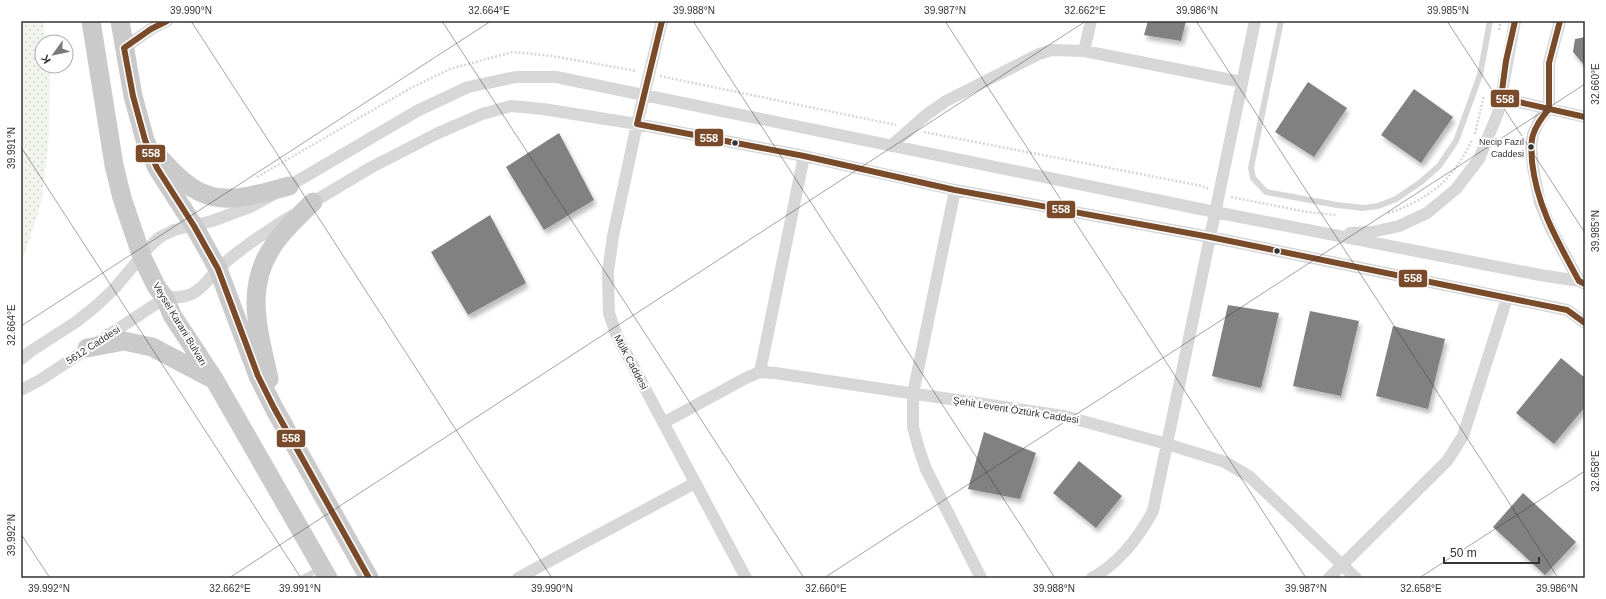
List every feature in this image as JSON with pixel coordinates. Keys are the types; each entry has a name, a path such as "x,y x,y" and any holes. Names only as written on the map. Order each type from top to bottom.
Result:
{"main road":[{"name":"Veysel Karani Bulvarı","path":"91,21 114,165 122,198 142,257 156,286 165,298 172,315 214,379 325,572"},
{"path":"120,21 133,96 145,140 157,168 194,226 218,269 250,357 274,408 369,578"},
{"path":"145,140 170,170 192,188 214,197 236,199 290,186"},
{"path":"274,408 256,319 256,292 259,274 266,256 276,241 313,202"},
{"path":"87,348 124,341 152,347 214,379"}],"street":[{"path":"124,48 151,29 167,21"},
{"name":"Mülk Caddesi","path":"662,21 636,124 614,236 608,272 609,313 616,334 746,578"},
{"path":"1084,51 1091,21"},
{"path":"1092,578 1115,561 1132,543 1153,511 1255,21"},
{"path":"1330,234 1372,232 1399,226 1426,213 1456,189 1479,159 1498,113 1506,61 1515,21"},
{"path":"1560,21 1549,64 1549,109 1540,119 1533,134 1531,146 1533,168 1540,203 1550,229 1582,282"},
{"path":"891,146 926,115 946,101 1039,54 1052,50 1084,51 1242,82"},
{"path":"21,359 76,322 96,306 114,289 150,246 160,237 174,230 194,226 250,207 290,186 417,111 468,87 516,77 556,77 1215,212 1582,282"},
{"path":"1501,98 1585,117"},
{"path":"165,298 195,293 218,269 258,237 370,168 438,133 482,114 510,106 543,109 636,124 804,156 954,190 1210,237 1567,310 1585,323"},
{"path":"760,372 804,156"},
{"path":"954,190 913,394 913,427 926,469 981,578"},
{"name":"5612 Caddesi","path":"21,390 40,380 165,298"},
{"path":"1329,578 1447,461 1456,448 1463,436 1507,298"},
{"name":"Şehit Levent Öztürk Caddesi","path":"663,423 746,378 760,372 1064,416 1167,444 1225,462 1250,477 1356,578"},
{"path":"518,578 696,483"}],"lane":[{"path":"1281,21 1250,168 1253,178 1266,192 1337,206 1363,208 1378,206 1396,199 1439,166 1452,147 1456,141 1480,75 1490,21"},
{"path":"303,578 325,572"}],"path":[{"path":"1498,35 1501,21"},
{"path":"676,79 879,121"},
{"path":"1386,214 1401,209 1431,191 1440,185 1452,172 1465,155 1475,134 1484,92"},
{"path":"932,133 1202,186"},
{"path":"1235,198 1307,212 1342,216"}],"shaded area":[{"path":"21,21 43,21 45,34 34,34 34,74 50,74 49,136 41,204 25,253 21,259"}],"building":[{"path":"1148,21 1186,21 1181,41 1144,35"},
{"path":"1585,37 1585,66 1573,52 1575,39"},
{"path":"1308,82 1347,108 1314,157 1275,132"},
{"path":"1414,89 1453,117 1421,163 1381,135"},
{"path":"559,133 594,200 544,230 506,167"},
{"path":"490,215 526,283 468,315 431,252"},
{"path":"1228,305 1279,313 1261,388 1212,376"},
{"path":"1310,311 1359,321 1341,396 1293,386"},
{"path":"1393,326 1445,339 1428,409 1376,396"},
{"path":"1561,358 1585,378 1585,407 1554,444 1516,413"},
{"path":"984,432 1036,453 1020,499 968,489"},
{"path":"1079,461 1122,496 1096,528 1053,493"},
{"path":"1523,493 1576,542 1545,575 1493,527"}],"transit line":[{"name":"558","path":"167,21 151,29 124,48 133,96 145,140 157,168 194,226 218,269 258,376 274,408 369,578"},
{"name":"558","path":"662,21 637,124 804,156 955,190 1210,237 1567,310 1585,323"},
{"name":"558","path":"1515,21 1506,61 1501,98 1585,117"},
{"name":"558","path":"1560,21 1549,63 1549,109 1540,121 1532,138 1532,162 1538,194 1550,224 1579,281 1585,284"}],"place":[{"name":"Necip Fazıl Caddesi","path":"1531,147"}]}
